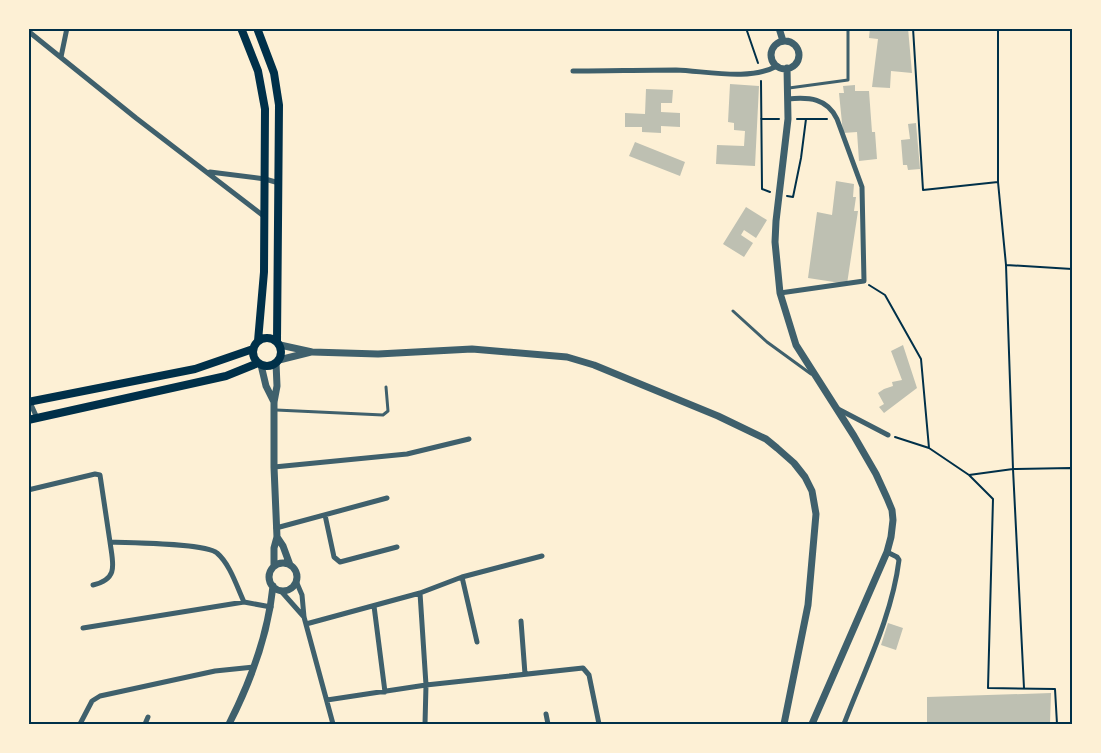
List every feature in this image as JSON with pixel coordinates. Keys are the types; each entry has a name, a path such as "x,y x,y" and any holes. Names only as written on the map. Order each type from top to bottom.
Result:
{"main road":[{"path":"240,28 258,71 264,96 266,134 264,272 255,345 255,359 260,364"},
{"path":"33,419 226,376 260,364 271,365 281,356 278,343 278,94 274,73 257,28"},
{"path":"29,401 195,369 267,338 278,343"}],"street":[{"path":"61,57 67,28"},
{"path":"779,28 783,41"},
{"path":"28,31 265,217"},
{"path":"573,71 761,73 777,66 787,68 796,63 799,52 793,43 783,41 776,44 771,57 777,66"},
{"path":"787,68 788,119 775,242 780,293 796,345 838,409 876,474 892,510 893,528 887,552 812,724"},
{"path":"780,293 864,281 862,187 837,119 832,109 821,101 805,98 788,99"},
{"path":"209,172 279,183"},
{"path":"278,343 312,352 378,354 472,349 567,357 594,365 718,416 777,447 805,477 812,491 816,514 808,605 784,724"},
{"path":"229,724 254,667 271,607 273,586 269,574 274,566 274,548 277,537 274,402 278,386 277,362 312,352"},
{"path":"260,364 266,386 274,402"},
{"path":"29,401 33,419"},
{"path":"838,409 888,435"},
{"path":"274,467 414,453 469,439"},
{"path":"28,490 95,474 100,475 113,567 110,578 104,583 93,585"},
{"path":"276,528 387,498"},
{"path":"325,515 334,557 340,562 397,547"},
{"path":"277,537 284,546 290,565 296,572 305,621 333,724"},
{"path":"110,542 213,550 219,554 244,602"},
{"path":"844,724 896,582 899,560 897,556 887,552"},
{"path":"305,621 374,606 420,593 462,577 542,556"},
{"path":"274,566 290,565"},
{"path":"462,577 477,642"},
{"path":"281,591 290,589 296,581"},
{"path":"273,586 281,591 305,621"},
{"path":"420,593 426,686 425,724"},
{"path":"83,628 244,602 271,607"},
{"path":"374,606 385,692"},
{"path":"521,621 525,674"},
{"path":"80,724 92,701 100,696 215,671 254,667"},
{"path":"327,700 580,668 585,669 589,675 599,724"},
{"path":"546,714 548,724"},
{"path":"145,724 148,717"}],"lane":[{"path":"788,89 848,80 848,28"},
{"path":"733,311 767,342 815,376"},
{"path":"274,410 383,416 387,414 389,407 386,387"}],"path":[{"path":"746,28 761,73 762,189 793,197 806,119"},
{"path":"913,28 923,190 998,182"},
{"path":"998,28 998,182 1006,265 1024,688"},
{"path":"761,119 837,119"},
{"path":"1006,265 1072,269"},
{"path":"864,281 885,296 921,359 929,448"},
{"path":"888,435 929,448 969,475 993,499 988,688 1055,689 1057,724"},
{"path":"969,475 1013,469 1072,468 1072,532"}],"building":[{"path":"870,28 908,28 912,73 891,71 890,88 872,87 878,39 869,38"},
{"path":"730,84 759,86 755,166 716,164 717,145 744,146 745,131 734,130 734,123 728,122"},
{"path":"855,85 855,91 869,91 872,132 875,132 877,159 859,161 857,132 843,133 839,93 844,93 843,86"},
{"path":"646,89 673,90 672,103 661,103 661,112 680,113 680,127 661,126 661,133 642,132 642,127 625,127 625,113 645,114"},
{"path":"916,123 920,169 908,170 907,165 903,165 901,140 910,139 908,124"},
{"path":"635,142 685,162 680,176 629,156"},
{"path":"836,181 854,184 853,197 856,197 854,211 858,211 847,284 808,278 817,212 832,215"},
{"path":"746,207 767,220 756,238 744,230 741,235 753,243 744,257 723,244"},
{"path":"903,345 917,388 884,413 879,407 884,404 878,393 893,386 892,382 902,380 891,351"},
{"path":"888,623 903,628 896,650 881,645"},
{"path":"1051,693 1050,724 927,724 927,697"}]}
